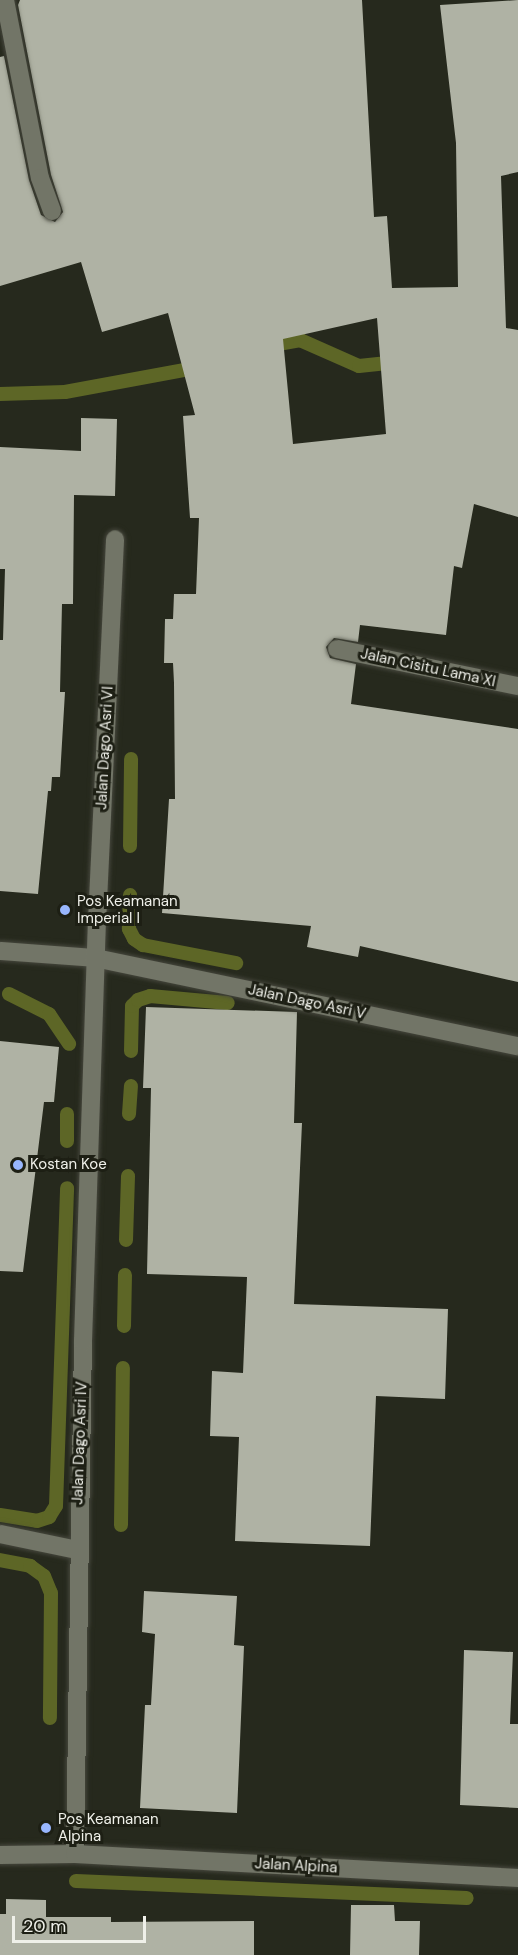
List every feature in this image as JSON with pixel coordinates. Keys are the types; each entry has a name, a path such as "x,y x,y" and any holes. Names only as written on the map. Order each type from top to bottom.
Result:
{"street":[{"path":"5,0 40,178 52,211"},
{"name":"Jalan Dago Asri VI","path":"95,957 116,539"},
{"name":"Jalan Cisitu Lama XI","path":"338,649 518,686"},
{"name":"Jalan Dago Asri V","path":"0,951 95,957 518,1046"},
{"name":"Jalan Dago Asri IV","path":"75,1854 77,1550 95,957"},
{"path":"0,1534 77,1550"},
{"path":"0,1855 75,1854"},
{"name":"Jalan Alpina","path":"75,1854 518,1878"}],"building":[{"path":"20,0 362,0 374,217 387,216 392,288 458,287 456,143 440,5 518,0 518,172 501,176 506,328 518,330 518,517 474,504 462,568 454,566 446,635 360,625 358,642 334,638 326,647 330,658 356,664 351,704 518,729 518,982 360,946 358,957 307,947 311,926 162,913 169,799 175,799 173,663 164,663 165,619 173,619 174,594 196,594 199,518 190,518 183,416 195,415 168,313 102,332 81,262 0,286 0,57 4,56 29,180 41,215 55,222 63,212 51,175 18,5","holes":["377,318 386,434 293,444 283,339"]},
{"path":"81,418 117,419 115,496 74,495 73,604 62,604 60,692 65,692 60,777 52,777 51,791 48,791 38,894 0,891 0,640 3,640 5,569 0,569 0,447 81,451"},
{"path":"146,1007 297,1012 294,1123 302,1123 294,1304 448,1309 445,1399 376,1396 370,1546 235,1541 239,1437 210,1436 212,1371 243,1373 247,1277 147,1274 151,1088 143,1088"},
{"path":"0,1041 59,1047 54,1102 44,1102 23,1272 0,1271"},
{"path":"144,1591 237,1596 234,1645 244,1646 237,1813 140,1808 145,1705 151,1705 155,1634 142,1632"},
{"path":"464,1650 513,1652 510,1724 518,1724 518,1808 460,1805"},
{"path":"6,1899 46,1900 46,1917 111,1917 111,1922 254,1921 254,1955 0,1955 0,1914 6,1914"},
{"path":"351,1905 394,1905 395,1921 420,1921 419,1955 350,1955"}],"waterway":[{"path":"267,346 300,340 359,366 397,362"},
{"path":"0,394 65,392 200,367"},
{"path":"130,846 131,759"},
{"path":"130,895 129,929 134,939 143,945 236,963"},
{"path":"9,994 49,1014 69,1044"},
{"path":"131,1051 132,1006 138,1000 150,996 228,1003"},
{"path":"129,1114 131,1086"},
{"path":"67,1114 67,1141"},
{"path":"126,1240 128,1176"},
{"path":"0,1515 37,1521 49,1517 56,1506 67,1188"},
{"path":"124,1326 125,1275"},
{"path":"121,1525 123,1368"},
{"path":"0,1560 30,1566 44,1576 51,1593 50,1718"},
{"path":"76,1881 467,1898"}],"place":[{"name":"Pos Keamanan Imperial I","path":"65,910"},
{"name":"Kostan Koe","path":"18,1165"},
{"name":"Pos Keamanan Alpina","path":"46,1828"}]}
